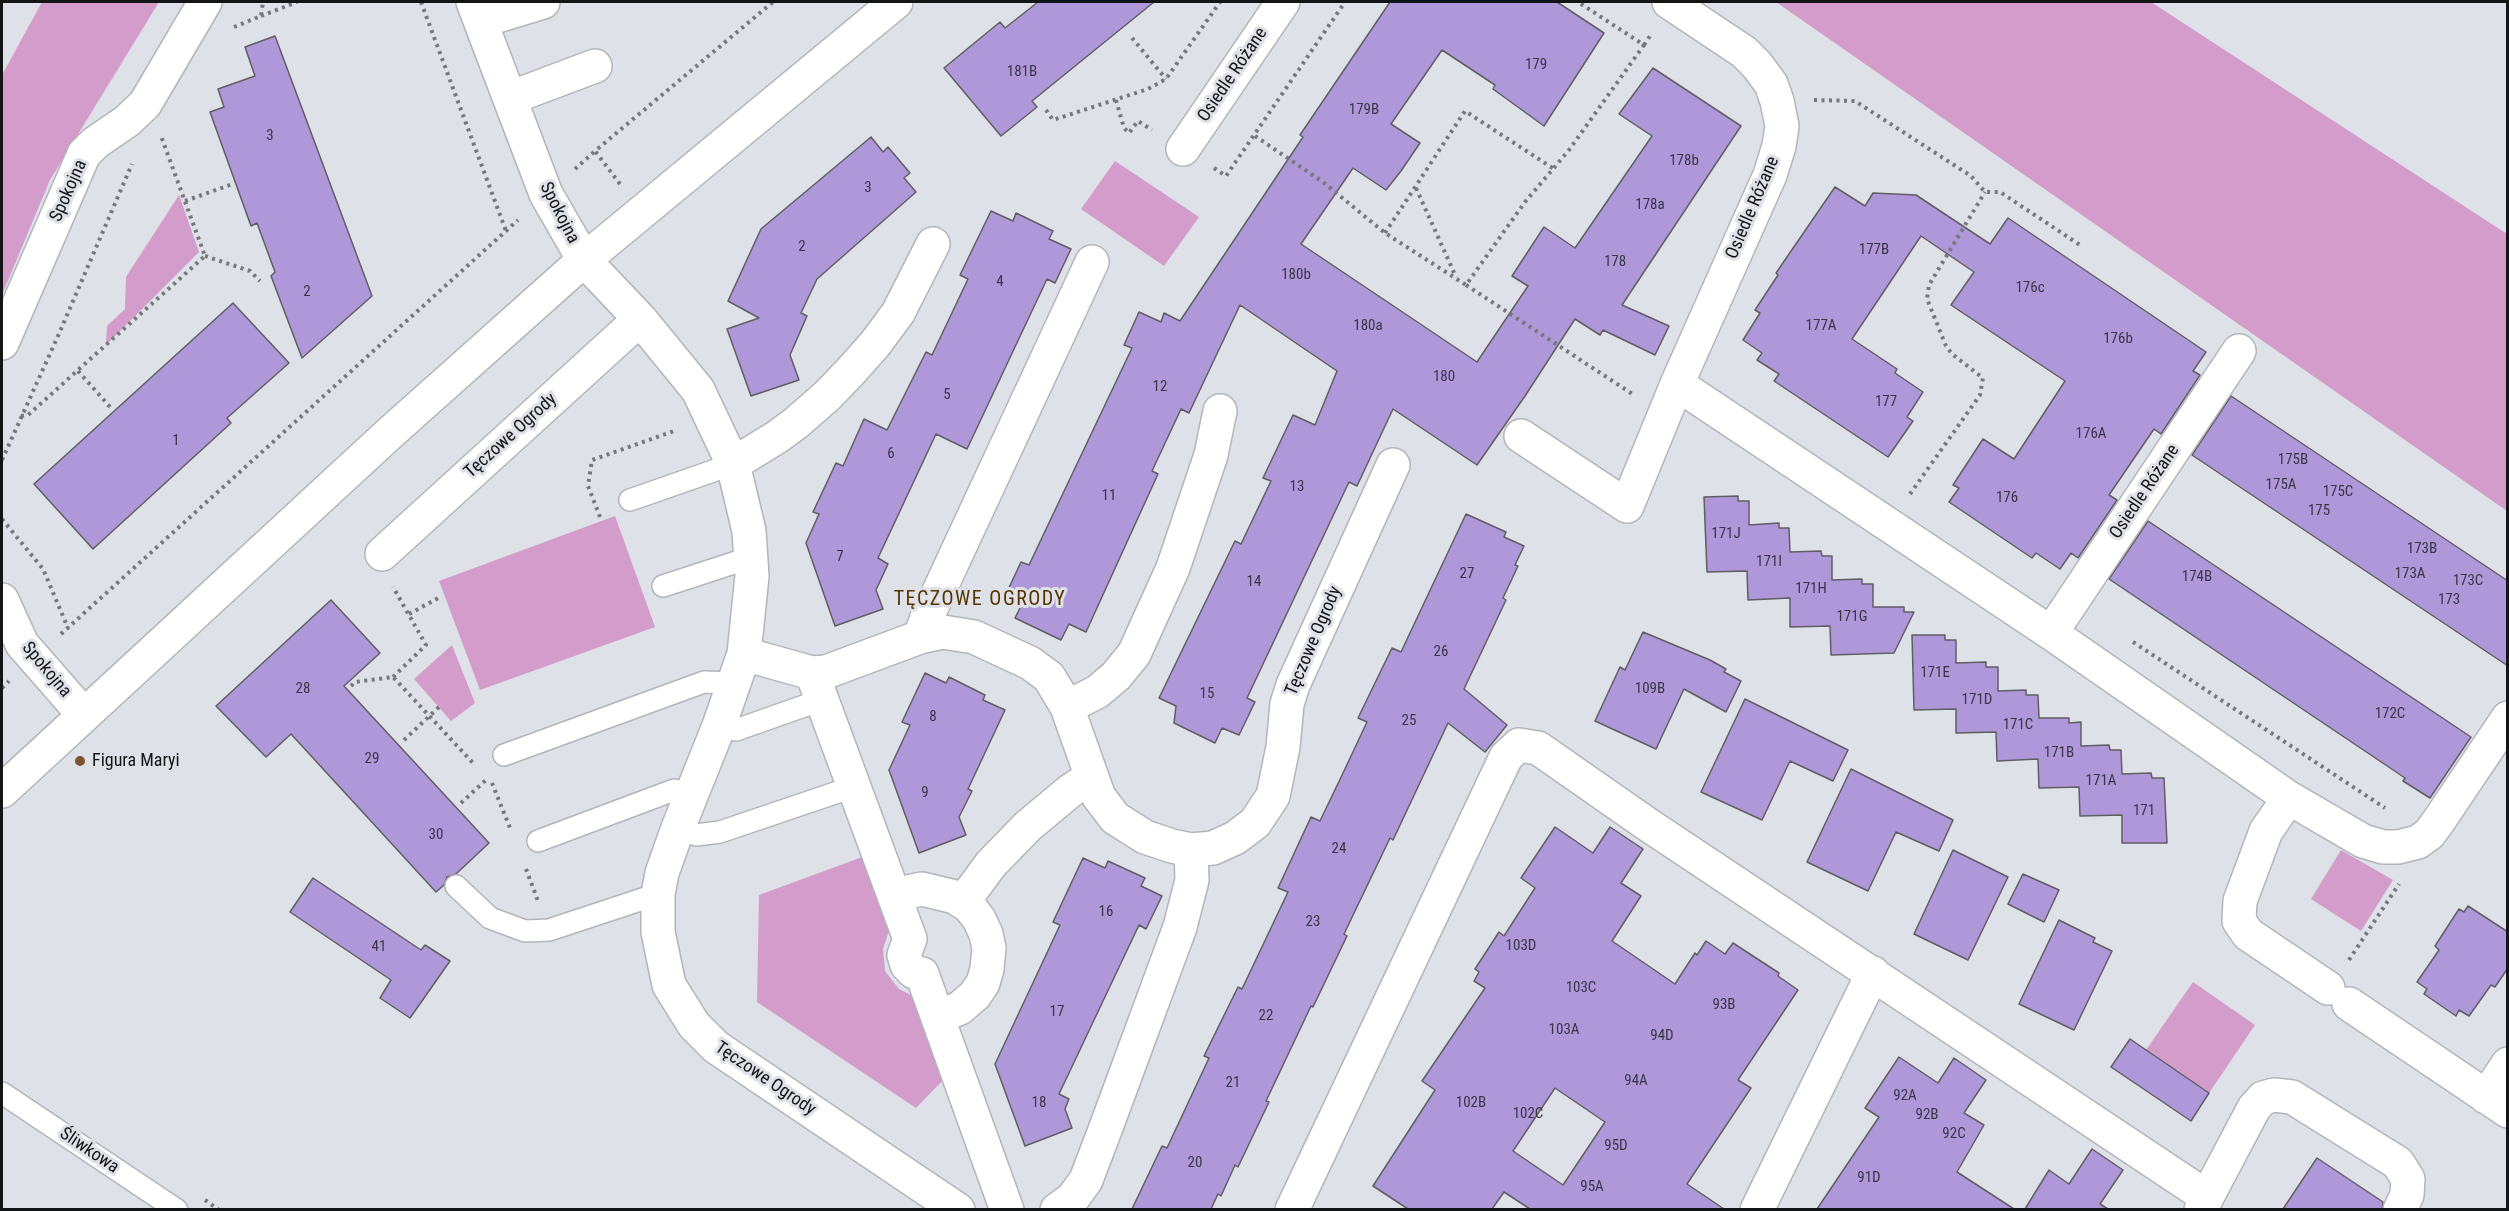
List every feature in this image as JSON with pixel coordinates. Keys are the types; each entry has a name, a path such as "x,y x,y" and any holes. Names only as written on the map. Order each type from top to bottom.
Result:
{"street":[{"name":"Spokojna","path":"2,343 84,154 95,143 128,121 145,104 206,2"},
{"name":"Spokojna","path":"543,2 477,11 546,194 584,260"},
{"path":"2,791 390,433 584,260 896,2"},
{"name":"Osiedle Różane","path":"1183,149 1283,2"},
{"name":"Osiedle Różane","path":"1521,436 1627,506 1677,384 1770,175 1779,146 1782,126 1771,84 1744,52 1669,2"},
{"path":"510,98 595,66"},
{"path":"733,464 796,423 828,395 857,364 898,313 933,244"},
{"name":"Tęczowe Ogrody","path":"584,260 640,319 698,390 733,464 749,531 752,557 739,669 678,828 662,873 658,894 656,916 663,966 674,996 694,1025 716,1047 958,1209"},
{"path":"920,637 933,604 1092,262"},
{"name":"Tęczowe Ogrody","path":"382,554 640,319"},
{"name":"Osiedle Różane","path":"2051,633 2239,351"},
{"path":"1677,384 2051,633 2289,798 2362,842 2383,847 2409,845 2429,834 2508,718"},
{"path":"1067,707 1097,692 1116,676 1134,654 1173,568 1211,455 1220,411"},
{"name":"Tęczowe Ogrody","path":"739,669 826,672 920,637 943,632 974,637 1030,663 1049,677 1067,707 1099,797 1115,818 1145,837 1191,850 1213,848 1236,838 1255,823 1273,796 1283,747 1287,704 1293,685 1393,465"},
{"name":"Spokojna","path":"5,616 22,644 84,716"},
{"path":"812,673 910,939 904,955 907,965 914,972 922,974 1007,1209"},
{"path":"1292,1209 1506,757 1519,745 1538,748 1647,824 1873,973 2204,1203 2254,1108 2263,1098 2274,1095 2292,1097 2398,1163 2408,1179 2407,1195 2400,1209"},
{"path":"963,902 991,864 1028,826 1070,791 1091,777"},
{"path":"2289,798 2266,831 2240,901 2239,921 2248,934 2497,1104 2508,1064"},
{"path":"1057,1209 1073,1198 1086,1180 1108,1122 1180,927 1192,880 1191,850"},
{"path":"894,895 922,889 938,891 963,902 980,919 986,934 989,948 987,969 975,995 960,1008 938,1017"},
{"path":"1757,1209 1873,973"}],"lane":[{"path":"630,500 733,464"},
{"path":"663,586 752,557"},
{"path":"504,755 739,669"},
{"path":"719,726 736,730 807,705"},
{"path":"537,841 674,790 692,796"},
{"path":"678,828 696,835 720,832 838,792"},
{"path":"456,886 490,918 525,931 549,930 658,894"},
{"name":"Śliwkowa","path":"2,1093 177,1209"}],"path":[{"path":"261,16 263,2"},
{"path":"228,30 297,2"},
{"path":"421,2 506,231"},
{"path":"2,688 546,194 773,2"},
{"path":"1046,110 1053,120 1148,89 1166,79 1220,2"},
{"path":"1183,149 1226,176 1345,2"},
{"path":"1578,2 1644,45"},
{"path":"1466,285 1525,202 1569,150 1654,30"},
{"path":"1132,39 1166,79"},
{"path":"1808,98 1855,101 1971,176 1985,192 2000,192 2080,245"},
{"path":"1116,100 1124,128"},
{"path":"1385,232 1465,111 1554,169"},
{"path":"159,129 205,256"},
{"path":"1255,136 1323,182 1385,232 1641,400"},
{"path":"595,151 641,212"},
{"path":"2,460 133,161"},
{"path":"184,201 233,184"},
{"path":"1416,187 1456,278"},
{"path":"1900,488 1910,494 1980,395 1983,378 1952,354 1946,346 1927,299 1929,285 1985,192"},
{"path":"205,256 250,271 260,281"},
{"path":"21,416 28,415 205,256"},
{"path":"78,371 111,408"},
{"path":"600,517 588,486 591,460 712,417"},
{"path":"2,519 43,569 68,628"},
{"path":"351,686 355,682 393,677 426,645 378,560 382,554"},
{"path":"409,614 442,596"},
{"path":"2131,640 2406,822 2412,865 2349,962"},
{"path":"393,677 495,786 514,837"},
{"path":"404,740 439,707"},
{"path":"461,803 488,778"},
{"path":"525,868 549,930"}],"shaded area":[{"path":"42,2 159,2 50,180 2,295 2,75"},
{"path":"1776,2 2151,2 2507,234 2507,511"},
{"path":"1115,161 1199,217 1164,266 1081,209"},
{"path":"179,195 199,252 106,345 107,326 125,309 126,277"},
{"path":"615,516 655,627 480,690 439,581"},
{"path":"452,645 475,703 451,721 414,679"},
{"path":"2341,850 2393,880 2361,931 2311,899"},
{"path":"865,856 891,925 883,949 885,971 899,989 913,996 946,1077 916,1108 757,1002 759,895"},
{"path":"2193,982 2255,1025 2209,1093 2146,1050"}],"building":[{"path":"1038,2 1154,2 1032,101 1037,107 1001,136 944,68 1000,22 1005,28"},
{"path":"1390,2 1557,2 1604,33 1544,126 1493,89 1495,85 1442,50 1391,124 1420,143 1401,171 1386,190 1353,168 1301,244 1477,362 1528,286 1512,276 1544,227 1575,248 1652,136 1619,114 1653,68 1741,126 1622,305 1669,326 1655,355 1603,330 1600,335 1575,319 1477,465 1393,409 1357,486 1349,482 1247,698 1255,702 1239,735 1222,728 1215,743 1174,723 1176,706 1159,698 1235,541 1241,544 1271,481 1263,478 1293,415 1315,425 1337,371 1240,305 1189,413 1181,409 1152,471 1158,474 1086,632 1069,624 1061,640 1015,618 1023,602 1006,594 1021,562 1029,565 1132,348 1124,345 1139,312 1161,322 1164,313 1180,321 1303,137 1300,135"},
{"path":"275,36 372,296 302,358 271,276 275,272 257,223 251,226 210,112 224,107 218,89 255,76 245,47"},
{"path":"871,137 883,152 888,147 910,173 904,178 916,192 817,279 801,313 807,316 790,355 799,380 751,396 727,329 759,318 728,301 761,229"},
{"path":"1835,187 1865,206 1873,193 1916,195 1990,244 2008,218 2206,352 2193,371 2200,375 2161,434 2154,429 2109,495 2117,500 2078,558 2071,553 2060,569 2036,553 2032,558 1949,502 1959,488 1953,485 1983,439 2014,459 2065,381 1951,305 1974,272 1921,236 1852,339 1897,369 1895,373 1923,392 1907,417 1913,421 1888,457 1774,381 1779,374 1757,360 1762,353 1743,340 1760,313 1755,310 1778,275 1776,273"},
{"path":"991,211 1013,221 1016,213 1053,231 1049,239 1071,249 1055,283 1047,279 967,449 936,434 878,558 888,564 876,590 883,609 835,626 806,543 819,514 813,512 836,463 843,466 864,419 887,430 926,352 932,355 968,279 960,275"},
{"path":"233,303 289,363 227,418 231,423 93,549 34,484"},
{"path":"2231,396 2508,581 2508,666 2192,455"},
{"path":"1738,496 1738,501 1749,501 1749,525 1779,523 1779,528 1789,528 1790,552 1821,551 1822,556 1832,556 1832,580 1862,579 1862,584 1873,584 1873,607 1904,607 1904,612 1914,612 1894,653 1831,655 1830,626 1790,627 1790,598 1748,600 1747,571 1707,572 1704,497"},
{"path":"1466,514 1506,532 1504,537 1524,546 1515,565 1518,566 1503,598 1506,600 1464,689 1507,725 1485,752 1448,723 1393,840 1390,838 1344,934 1347,936 1266,1101 1269,1102 1238,1167 1235,1165 1221,1196 1218,1194 1211,1209 1132,1209 1162,1146 1167,1148 1209,1058 1204,1056 1238,987 1242,989 1288,892 1278,888 1311,817 1320,821 1367,722 1358,718 1392,648 1401,652"},
{"path":"2148,521 2471,737 2430,798 2403,781 2405,778 2109,579"},
{"path":"331,600 380,653 344,686 489,843 456,874 447,877 444,885 436,892 291,734 266,757 216,706"},
{"path":"1643,632 1710,660 1726,669 1724,672 1741,681 1726,712 1684,689 1656,749 1595,721 1620,667 1625,670"},
{"path":"1912,635 1945,635 1945,640 1956,640 1956,663 1986,662 1986,667 1998,667 1998,691 2026,690 2026,695 2038,695 2039,718 2069,718 2069,723 2081,722 2081,746 2109,745 2110,750 2121,750 2122,774 2151,773 2152,778 2164,778 2167,843 2122,843 2122,815 2080,816 2079,787 2039,788 2038,759 1997,761 1996,732 1956,733 1956,709 1914,710"},
{"path":"925,673 946,683 949,677 985,695 983,700 1005,710 968,789 972,791 959,817 966,835 919,853 889,770 910,725 902,722"},
{"path":"1745,699 1848,750 1833,781 1790,761 1762,820 1701,792"},
{"path":"1851,769 1953,820 1939,851 1896,832 1868,891 1807,862"},
{"path":"1555,827 1593,853 1610,827 1643,849 1621,883 1641,896 1612,941 1675,984 1695,953 1697,955 1706,941 1725,954 1733,943 1779,973 1778,976 1798,990 1738,1080 1751,1088 1687,1184 1724,1209 1530,1209 1504,1192 1492,1209 1408,1209 1373,1186 1435,1090 1422,1081 1485,988 1474,981 1479,972 1475,969 1499,932 1504,936 1535,888 1521,878","holes":["1555,1088 1605,1122 1563,1185 1513,1151"]},
{"path":"1953,850 2008,877 1968,960 1914,934"},
{"path":"1083,858 1105,868 1108,861 1145,878 1141,886 1162,896 1146,929 1139,925 1059,1094 1069,1099 1065,1109 1072,1128 1025,1146 995,1064 1060,925 1053,922"},
{"path":"2023,874 2059,890 2044,922 2008,904"},
{"path":"313,878 421,950 425,945 450,961 410,1018 380,998 391,980 290,912"},
{"path":"2468,906 2508,932 2508,968 2495,987 2491,985 2469,1016 2459,1010 2456,1016 2424,994 2427,989 2417,982 2439,950 2435,946 2459,909 2464,912"},
{"path":"2059,920 2095,938 2093,942 2112,951 2074,1030 2019,1004"},
{"path":"2130,1039 2209,1093 2191,1121 2111,1067"},
{"path":"1899,1057 1938,1083 1954,1058 1986,1080 1964,1113 1984,1125 1957,1172 2014,1209 1817,1209 1879,1117 1865,1108"},
{"path":"2092,1149 2123,1170 2100,1204 2108,1209 2025,1209 2049,1170 2069,1184"},
{"path":"2317,1158 2383,1202 2382,1209 2283,1209"}],"place":[{"name":"Figura Maryi","path":"80,761"}],"district":[{"name":"TĘCZOWE OGRODY","path":"980,600"}]}
